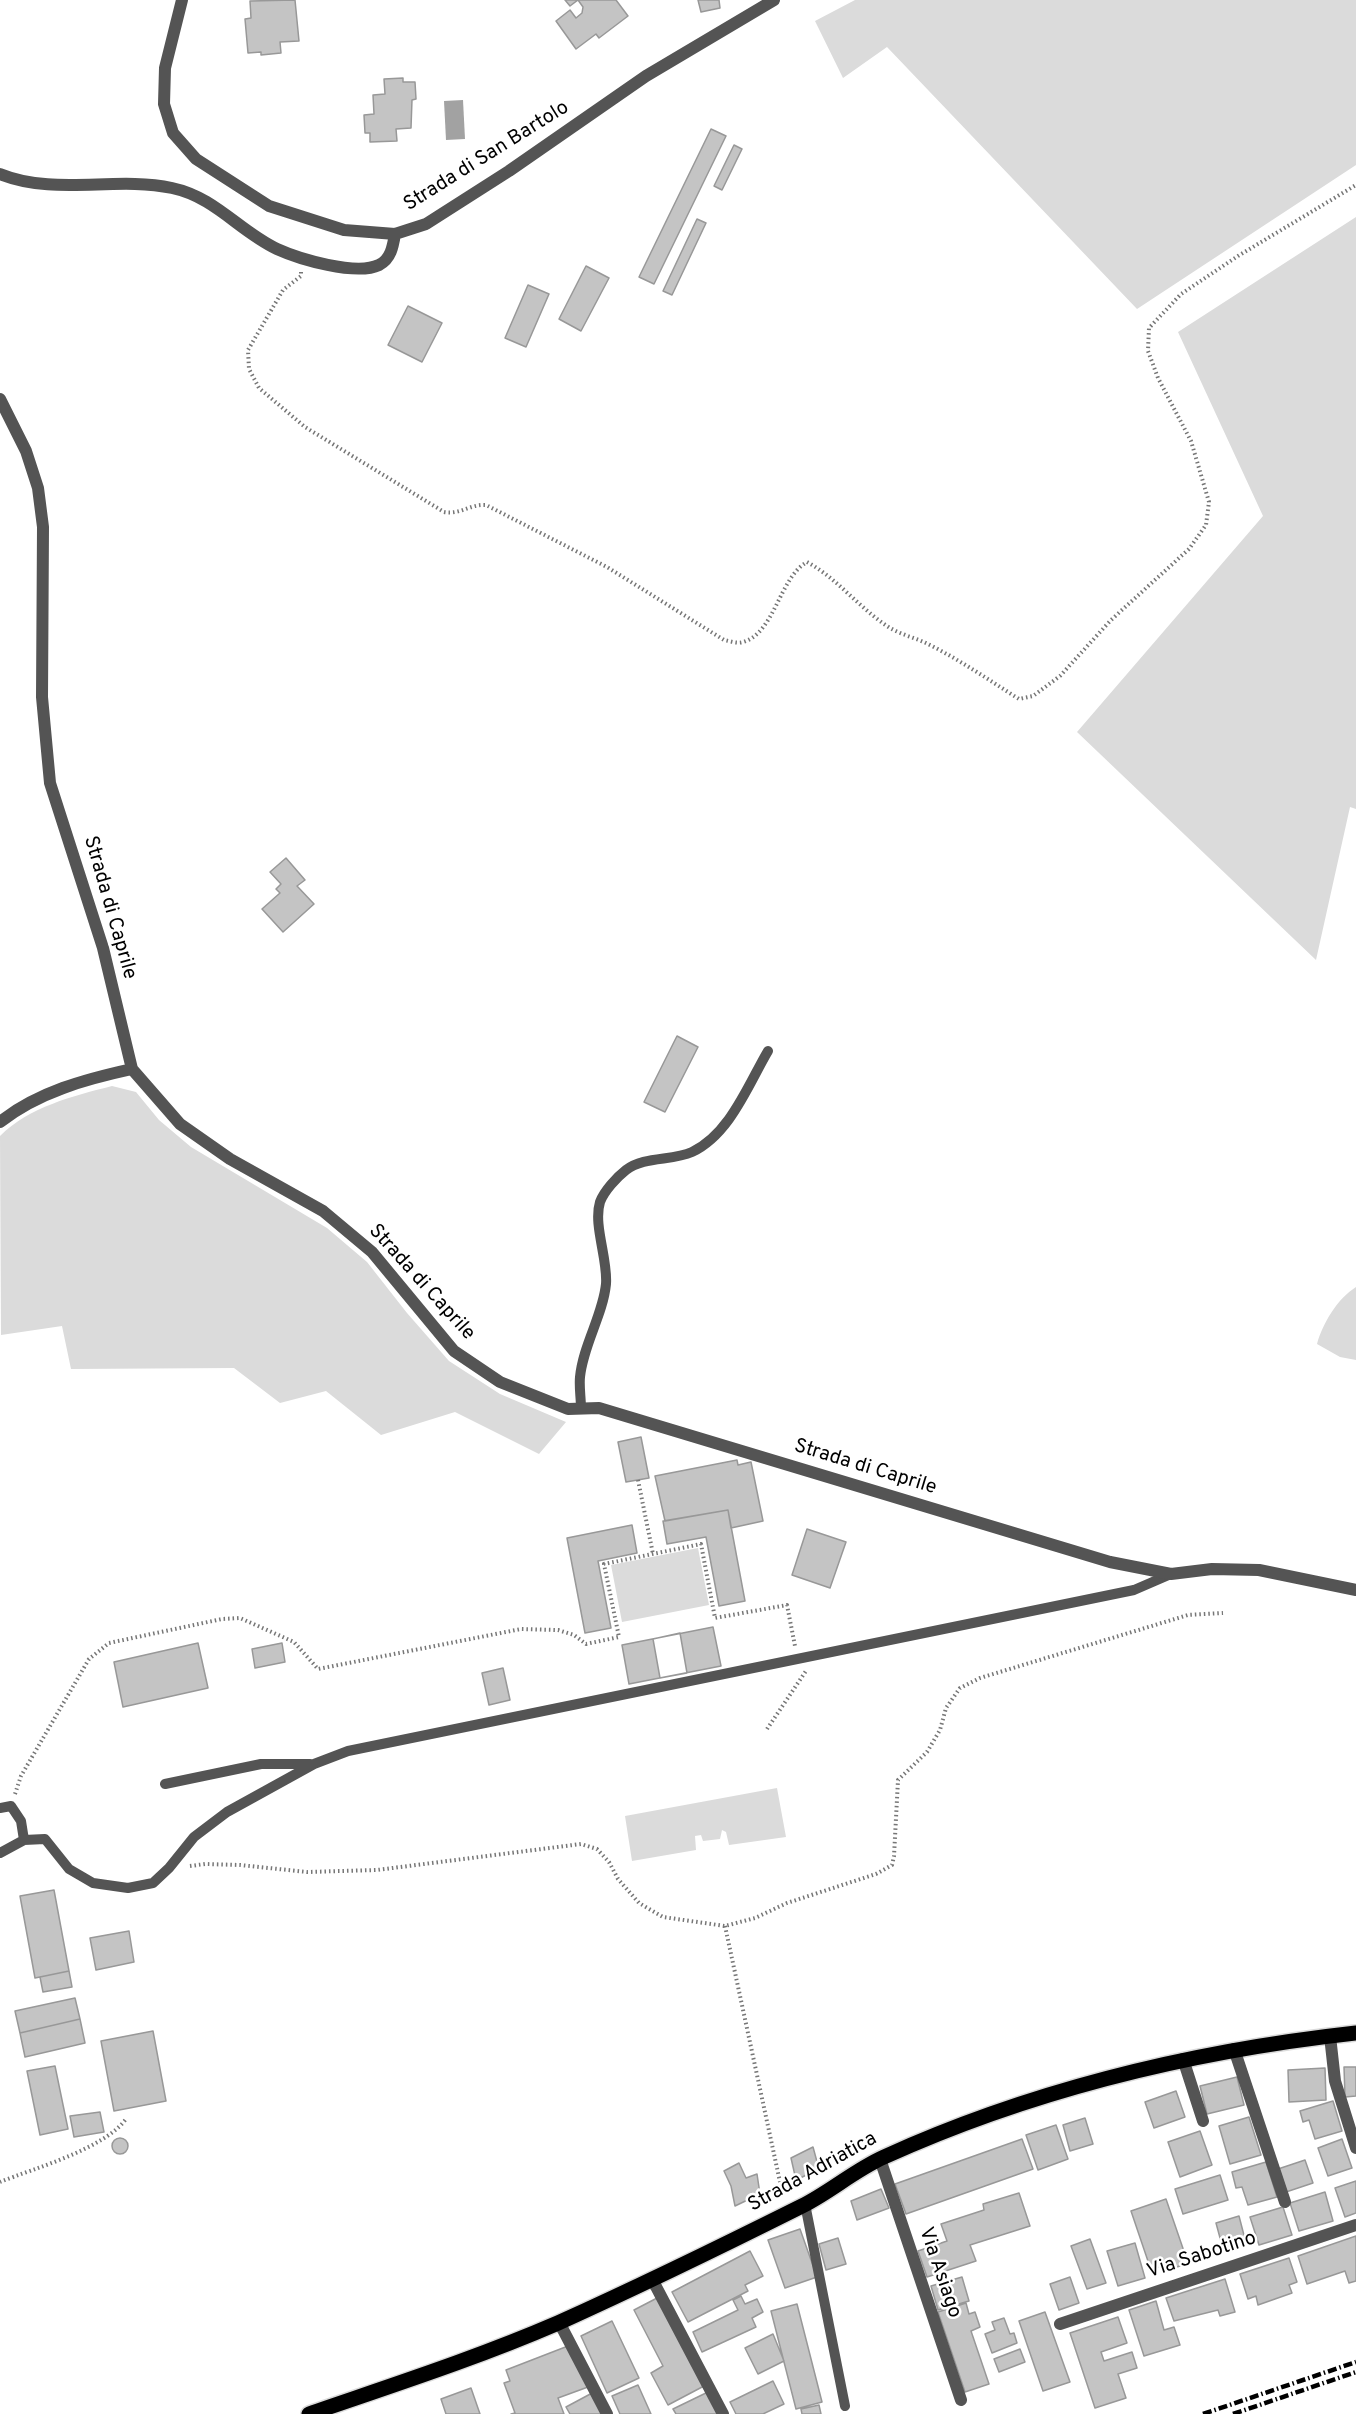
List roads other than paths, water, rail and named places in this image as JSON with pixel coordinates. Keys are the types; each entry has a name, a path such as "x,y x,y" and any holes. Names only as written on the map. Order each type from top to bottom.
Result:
{"main road":[{"name":"Strada Adriatica","path":"320,2412 475,2356 559,2322 805,2204 880,2159 962,2125 1067,2088 1183,2059 1234,2049 1356,2033"}],"street":[{"name":"Strada di San Bartolo","path":"182,0 165,68 164,104 173,133 196,159 269,206 344,230 395,234 426,224 508,171 646,75 774,0"},
{"path":"0,174 43,184 138,183 195,194 275,248 303,260 357,268 379,265 391,253 395,234"},
{"name":"Strada di Caprile","path":"0,399 26,451 38,488 42,517 42,697 51,783 103,948 132,1069 180,1124 230,1159 323,1211 372,1252 453,1351 500,1382 568,1409 598,1408 1110,1562 1171,1574 1212,1569 1259,1570 1356,1590"},
{"path":"0,1122 14,1111 45,1095 88,1078 132,1069"},
{"path":"1330,2036 1335,2081 1356,2148"},
{"path":"1234,2049 1285,2202"},
{"path":"1183,2059 1203,2121"},
{"name":"Via Asiago","path":"880,2159 960,2400"},
{"name":"Via Sabotino","path":"1060,2324 1356,2225"},
{"path":"652,2279 723,2414"},
{"path":"559,2322 607,2414"}],"lane":[{"path":"581,1409 580,1376 606,1286 606,1259 599,1226 600,1203 610,1186 627,1169 651,1160 691,1152 717,1134 736,1107 768,1051"},
{"path":"0,1853 24,1840 45,1839 69,1869 93,1883 128,1888 153,1883 169,1868 194,1837 227,1812 314,1764 348,1751 1134,1590 1171,1574"},
{"path":"165,1784 261,1764 314,1764"},
{"path":"5,1807 21,1821 24,1840"},
{"path":"805,2204 845,2406"}],"railway":[{"path":"1203,2414 1356,2362"},
{"path":"1233,2414 1356,2372"}]}
